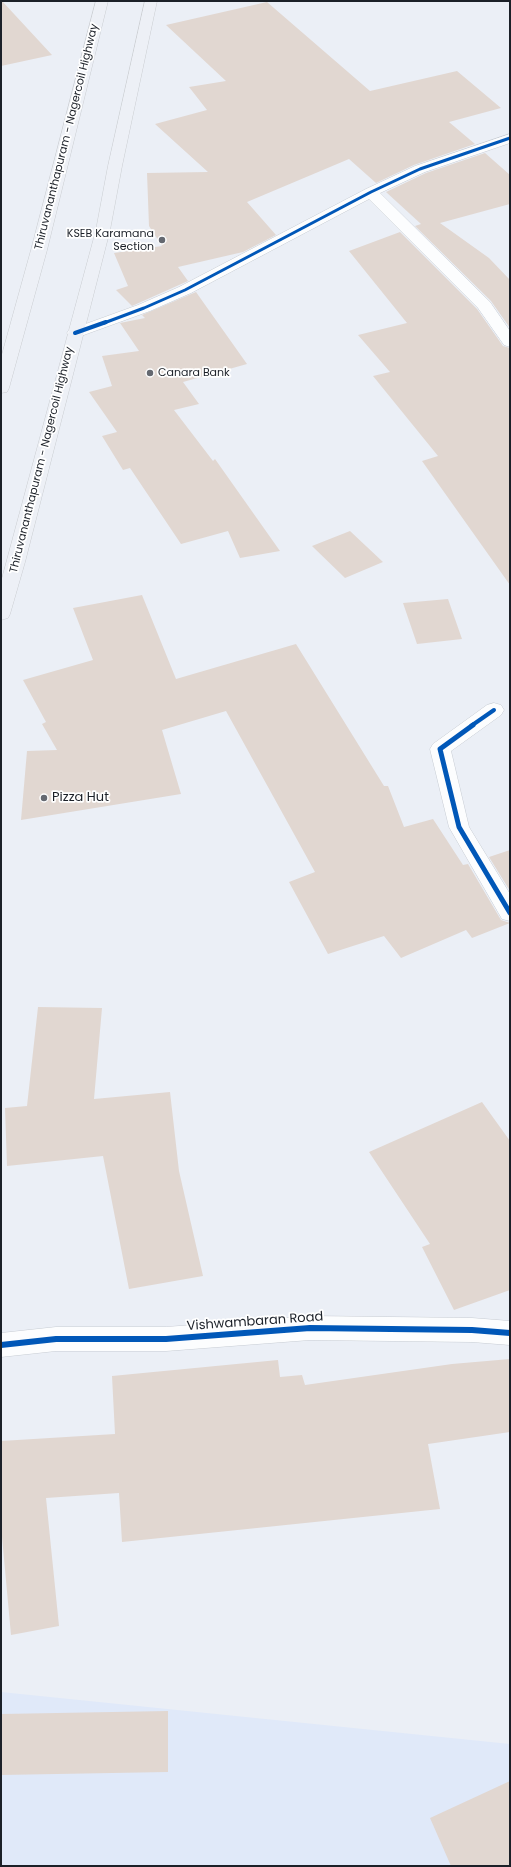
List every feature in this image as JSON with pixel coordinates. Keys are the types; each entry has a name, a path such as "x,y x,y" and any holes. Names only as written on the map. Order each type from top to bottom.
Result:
{"main road":[{"name":"Thiruvananthapuram - Nagercoil Highway","path":"1,388 37,257 102,1"},
{"name":"Thiruvananthapuram - Nagercoil Highway","path":"1,614 103,230 115,166 151,1"}],"street":[{"path":"75,333 144,308 185,290 371,192 420,169 510,138"},
{"path":"371,192 484,305 510,342"},
{"path":"494,710 440,749 459,828 510,913"},
{"name":"Vishwambaran Road","path":"1,1345 56,1339 166,1339 310,1328 472,1330 510,1333"}],"shaded area":[{"path":"1,1692 510,1744 510,1866 1,1866"}],"building":[{"path":"2,1 52,55 1,66"},
{"path":"267,2 370,91 457,71 501,108 449,122 475,144 414,165 376,183 349,159 247,202 276,235 243,252 178,267 188,281 132,306 116,290 128,286 114,253 162,246 149,226 147,173 208,172 155,124 207,110 189,87 226,81 166,25"},
{"path":"485,153 510,175 510,204 440,223 489,258 510,280 510,328 491,301 415,226 421,224 386,192 426,173"},
{"path":"400,232 477,309 503,346 510,348 510,585 422,461 438,456 373,376 390,372 358,335 407,323 349,251"},
{"path":"196,292 247,364 183,382 199,404 174,410 213,461 215,459 280,551 240,558 228,531 181,544 130,468 123,470 102,436 117,432 89,392 112,386 102,356 139,351 120,323 145,318 142,315"},
{"path":"350,531 383,562 345,578 312,546"},
{"path":"142,595 176,679 296,644 384,786 388,786 404,827 433,819 463,865 468,864 501,920 510,923 472,938 466,930 401,958 384,936 328,954 289,882 315,872 226,711 162,730 181,794 21,820 27,751 57,750 42,724 46,722 23,680 93,660 73,608"},
{"path":"448,599 462,639 417,644 403,603"},
{"path":"510,850 510,891 489,857"},
{"path":"38,1007 102,1008 94,1099 170,1092 179,1171 203,1276 129,1289 103,1156 7,1166 5,1108 27,1106"},
{"path":"482,1102 510,1141 510,1290 454,1310 422,1247 430,1244 369,1152"},
{"path":"510,1359 510,1432 428,1444 440,1509 122,1542 119,1493 46,1498 59,1626 11,1635 1,1526 1,1441 115,1434 112,1376 278,1360 280,1377 302,1375 305,1385 452,1364"},
{"path":"168,1711 168,1772 1,1775 1,1714"},
{"path":"510,1781 510,1866 451,1866 430,1818"}],"cycle path":[{"path":"75,333 144,308 185,290 371,192 420,169 510,138"},
{"path":"494,710 440,749 459,827 510,913"},
{"path":"1,1345 56,1339 166,1339 310,1328 472,1330 510,1333"}],"place":[{"name":"KSEB Karamana Section","path":"162,240"},
{"name":"Canara Bank","path":"150,373"},
{"name":"Pizza Hut","path":"44,798"}]}
